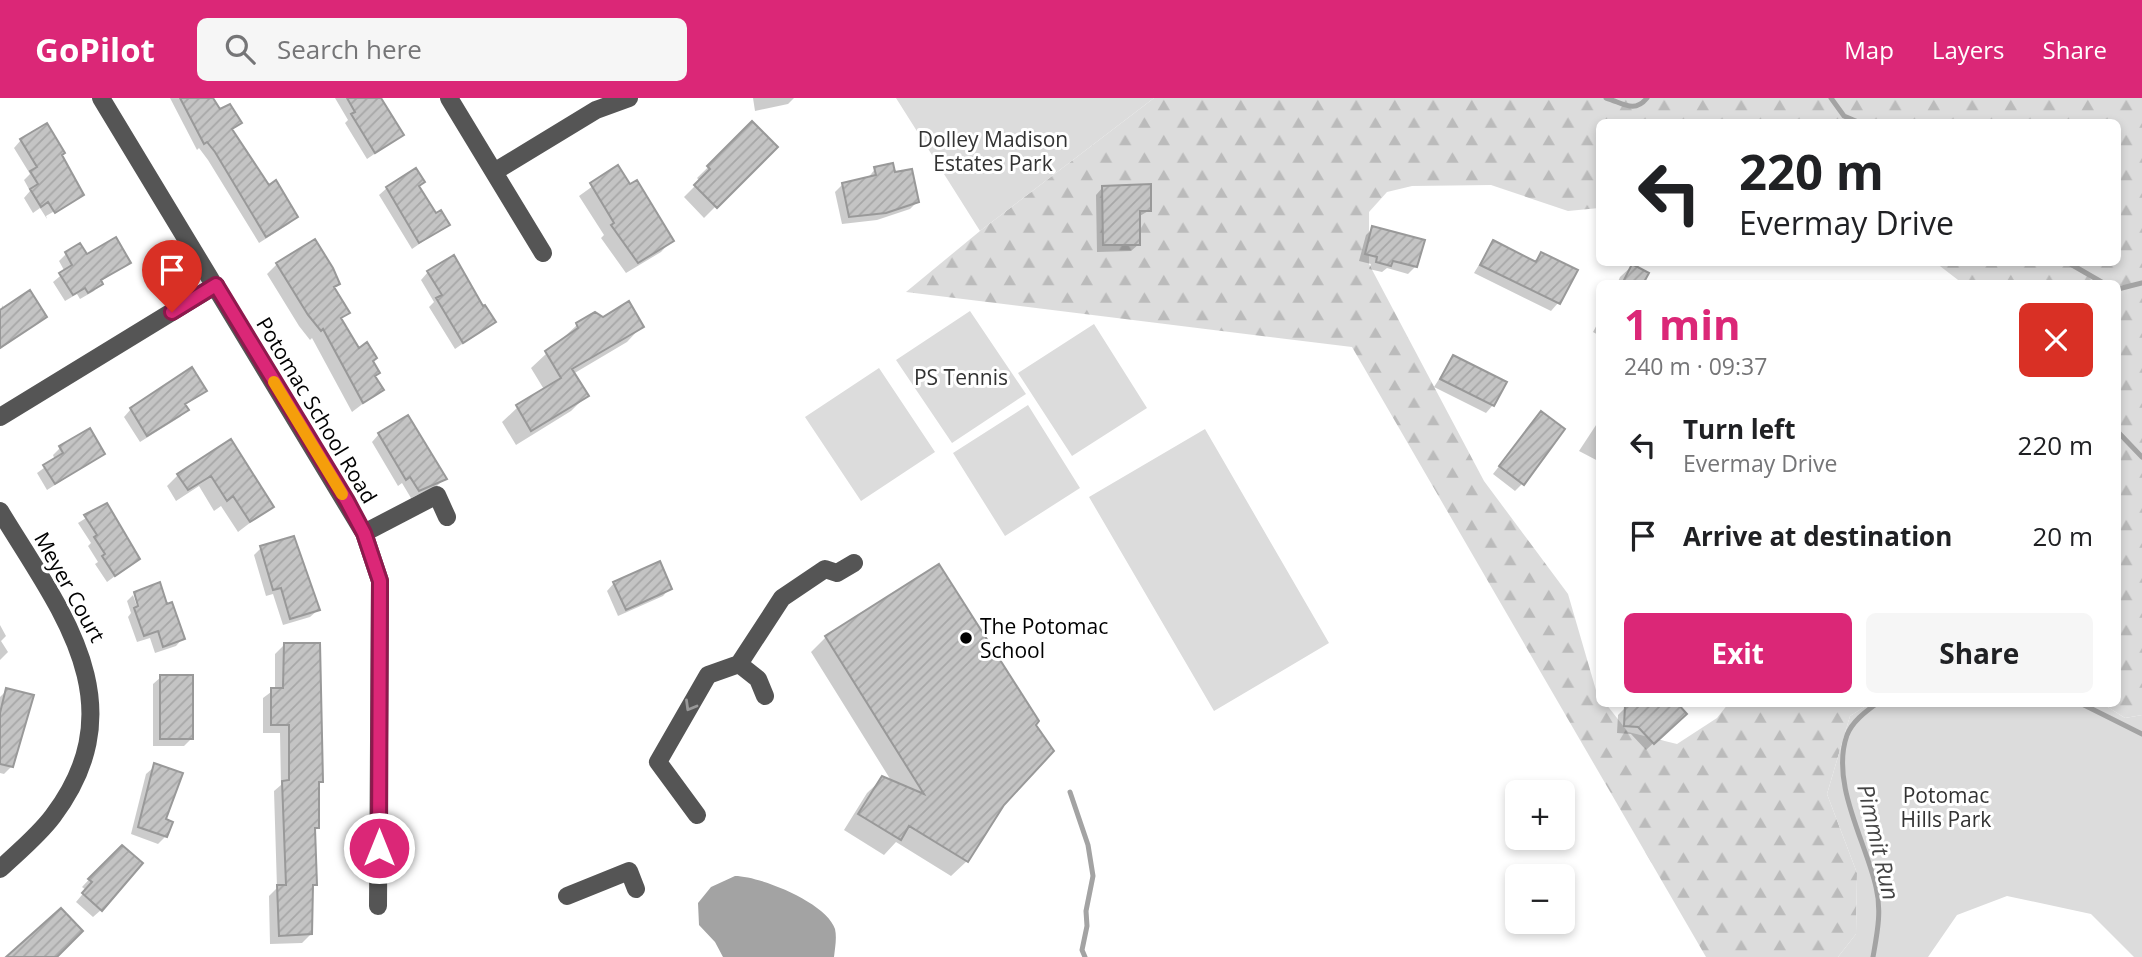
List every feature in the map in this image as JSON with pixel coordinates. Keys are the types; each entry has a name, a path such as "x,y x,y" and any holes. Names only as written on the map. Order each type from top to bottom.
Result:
{"street":[{"name":"Potomac School Road","path":"101,98 364,533 380,581 378,906"},
{"path":"449,98 543,253"},
{"path":"494,172 596,110 629,98"},
{"path":"0,417 216,285"},
{"path":"364,533 436,495 447,517"},
{"name":"Meyer Court","path":"0,511 73,630 84,659 90,715 87,743 68,794 39,832 0,869"},
{"path":"697,815 658,762 708,675 739,664 782,598 825,569 837,573 854,563"},
{"path":"739,664 758,679 765,696"},
{"path":"567,896 629,871 636,889"}],"green space":[{"name":"Dolley Madison Estates Park","path":"896,98 1154,98 980,231"},
{"path":"1154,98 2142,98 2142,715 2125,718 2108,707 2121,707 2121,280 1958,280 1940,266 2121,266 2121,119 1596,119 1596,208 1568,211 1491,185 1412,186 1387,192 1369,212 1369,264 1484,481 1568,594 1596,690 1596,707 1608,707 1628,732 1677,744 1717,718 1726,707 1864,707 1850,716 1827,794 1857,873 1856,934 1838,957 1706,957 1352,347 906,292 980,231"},
{"name":"PS Tennis","path":"970,311 1026,394 952,443 896,360"},
{"path":"1094,324 1147,408 1072,456 1018,373"},
{"path":"879,368 935,452 861,501 805,417"},
{"path":"1028,405 1080,488 1005,536 953,453"},
{"path":"1205,429 1329,643 1214,711 1089,497"},
{"name":"Potomac Hills Park","path":"1864,707 2108,707 2125,718 2142,715 2142,957 2134,957 2091,914 2007,896 1957,915 1928,957 1838,957 1856,934 1857,873 1827,794 1850,716"}],"shaded area":[{"path":"735,876 776,886 820,910 835,929 834,957 723,957 715,942 699,925 698,903 711,887"}],"building":[{"path":"180,98 213,98 220,109 230,104 242,123 232,129 269,185 276,180 298,217 266,237 215,152 207,142 204,144"},
{"path":"347,98 381,98 404,135 375,153 351,114 355,112"},
{"path":"752,121 778,147 717,208 694,185 710,169 707,166"},
{"path":"47,123 65,153 62,155 84,195 55,213 48,202 41,207 30,189 38,184 30,171 37,167 20,139"},
{"path":"893,163 895,172 912,169 919,202 886,213 849,217 842,183 876,175 874,167"},
{"path":"618,165 630,184 637,180 674,241 638,263 611,225 614,223 590,183"},
{"path":"416,168 425,182 419,186 436,213 441,210 450,225 419,243 386,187"},
{"path":"1151,184 1151,211 1140,211 1140,245 1103,245 1102,186"},
{"path":"1372,226 1425,240 1417,267 1393,261 1391,266 1376,262 1377,257 1365,254"},
{"path":"116,237 131,263 101,280 103,284 88,293 85,288 73,295 59,273 72,265 65,252 80,243 87,254"},
{"path":"315,239 333,268 340,284 334,287 350,313 341,318 359,348 367,342 377,358 373,361 380,373 375,376 384,390 363,403 323,329 321,331 308,315 276,263"},
{"path":"1493,240 1536,262 1541,252 1578,270 1560,304 1480,265"},
{"path":"454,255 483,306 485,305 496,322 463,343 436,298 442,295 427,271"},
{"path":"1631,266 1649,273 1645,280 1624,280"},
{"path":"30,290 47,317 0,348 0,310"},
{"path":"629,301 644,327 572,369 589,396 531,431 516,405 561,378 545,351 578,328 576,323 595,312 603,317"},
{"path":"1453,355 1507,382 1494,406 1440,379"},
{"path":"192,367 207,391 185,404 189,410 147,436 130,408"},
{"path":"1541,411 1565,429 1524,485 1499,466"},
{"path":"408,415 447,479 419,491 410,477 406,480 378,433"},
{"path":"90,428 105,454 55,484 43,465 63,453 59,446"},
{"path":"231,439 274,507 250,522 233,496 227,501 211,476 188,490 177,474"},
{"path":"107,503 140,559 115,576 102,556 105,554 94,537 97,535 84,515"},
{"path":"294,536 320,610 290,619 281,588 273,590 260,546"},
{"path":"660,561 672,589 626,610 613,582"},
{"path":"939,564 1039,721 1036,725 1054,751 1004,805 968,862 909,826 901,840 858,814 882,776 924,794 825,636"},
{"path":"160,582 167,604 172,602 185,639 163,647 158,631 144,636 134,608 138,606 134,592"},
{"path":"284,643 320,643 323,782 319,782 319,828 315,828 317,885 313,885 312,934 279,936 277,885 286,885 282,781 289,780 289,725 271,725 271,688 283,688"},
{"path":"160,675 193,675 193,739 160,739"},
{"path":"6,688 34,695 13,767 0,764 0,713"},
{"path":"1625,707 1681,707 1687,714 1654,744 1638,727 1624,726"},
{"path":"154,763 183,773 166,819 173,822 167,837 138,827"},
{"path":"122,845 143,863 102,911 82,893 92,882 88,879"},
{"path":"61,908 83,931 57,957 6,957"}],"waterway":[{"path":"1606,98 1633,106 1647,98"},
{"path":"1831,98 1844,116 1851,119"},
{"path":"2074,266 2098,280"},
{"name":"Pimmit Run","path":"2121,288 2142,283"},
{"name":"Pimmit Run","path":"2121,435 2142,457"},
{"name":"Pimmit Run","path":"1872,707 1852,726 1847,735 1843,773 1851,812 1878,896 1878,922 1873,957"},
{"name":"Pimmit Run","path":"2088,707 2142,734"},
{"path":"1070,792 1088,845 1093,876 1082,950 1085,957"}],"slow traffic":[{"path":"274,382 342,494"}],"place":[{"name":"The Potomac School","path":"966,638"}],"route":[{"path":"172,312 216,285 364,533 380,581 379,848"}]}
